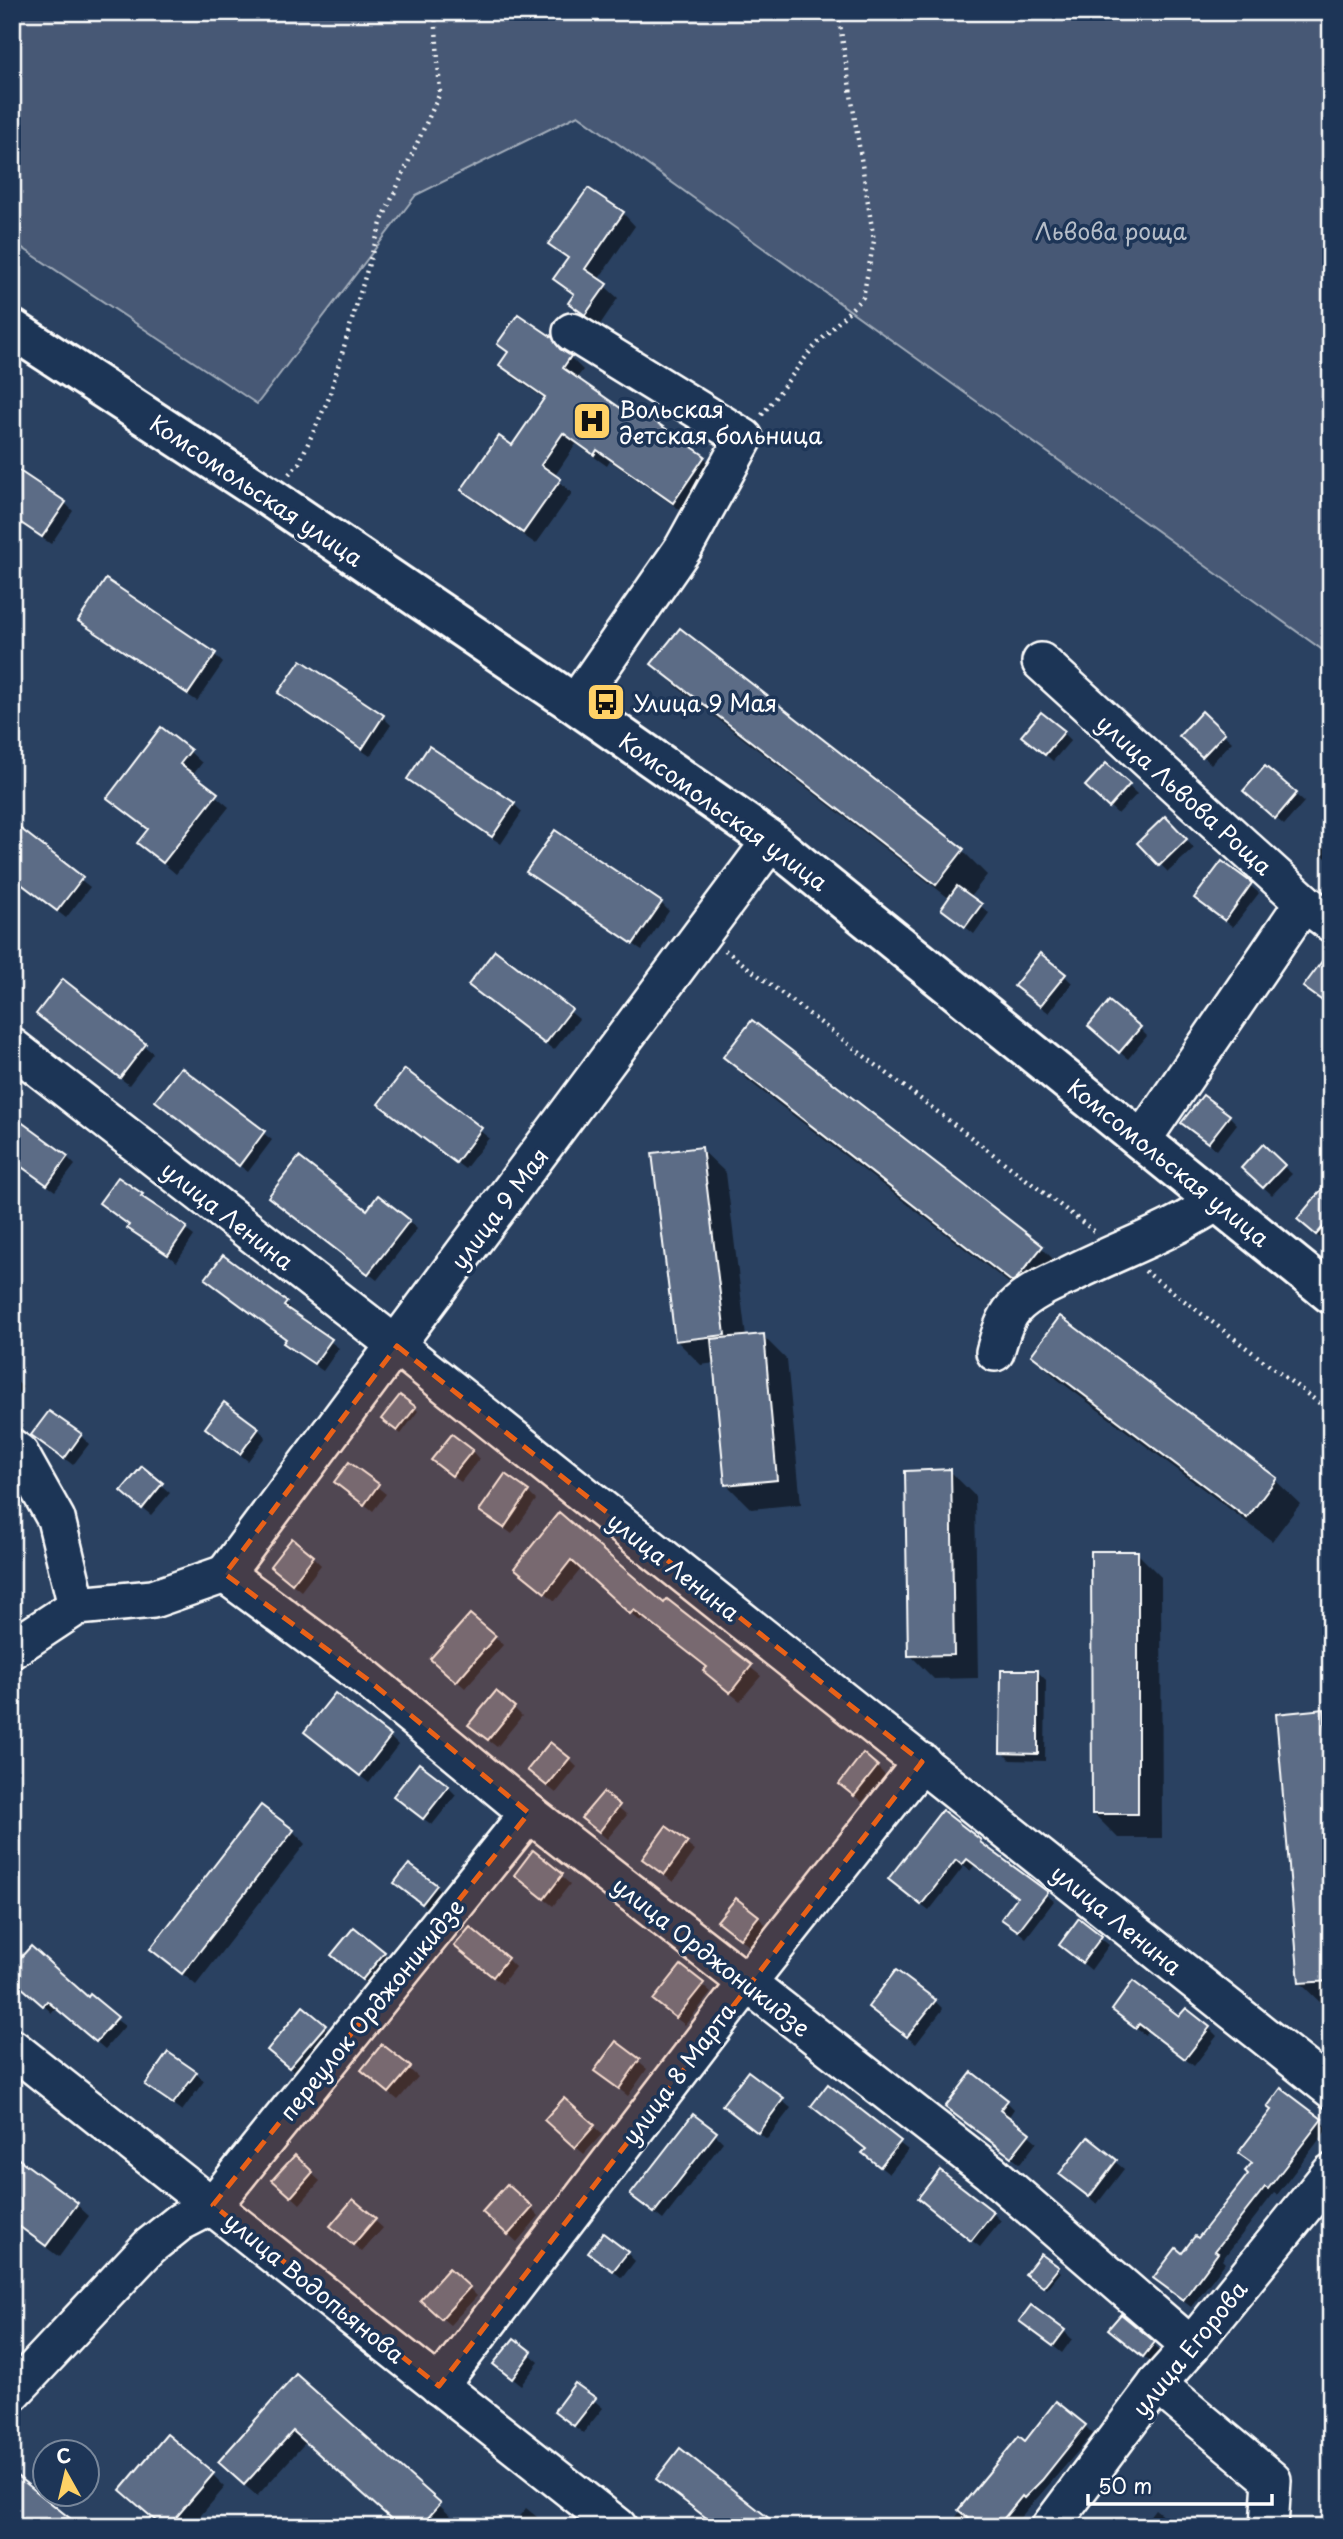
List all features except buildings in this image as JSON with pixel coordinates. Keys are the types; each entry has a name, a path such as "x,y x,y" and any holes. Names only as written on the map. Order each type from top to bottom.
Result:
{"main road":[{"name":"Комсомольская улица","path":"12,329 268,496 575,704 771,841 1331,1294"}],"street":[{"path":"572,332 744,438 684,547 575,704"},
{"name":"улица Львова Роща","path":"1041,662 1317,913"},
{"name":"улица 9 Мая","path":"225,1574 771,841"},
{"path":"1142,1140 1317,913"},
{"name":"улица Ленина","path":"12,1047 397,1346 1331,2089"},
{"path":"995,1352 1014,1308 1042,1288 1118,1250 1189,1221 1218,1201"},
{"path":"16,1451 56,1519 77,1606"},
{"path":"12,1649 77,1606 153,1599 225,1574"},
{"name":"улица Орджоникидзе","path":"225,1574 367,1679 529,1813 990,2172 1191,2346"},
{"name":"улица 8 Марта","path":"439,2386 747,1983 922,1762"},
{"name":"переулок Орджоникидзе","path":"213,2205 529,1813"},
{"name":"улица Водопьянова","path":"12,2048 618,2527"},
{"name":"улица Егорова","path":"1050,2527 1157,2384 1331,2173"},
{"path":"12,2393 150,2246 180,2222 213,2205"},
{"path":"1157,2384 1272,2480 1269,2527"}],"path":[{"path":"268,496 299,463 328,400 382,220 440,93 435,12"},
{"path":"744,438 811,349 863,297 874,241 838,12"},
{"path":"703,933 1331,1412"}],"highlighted area":[{"path":"397,1346 922,1762 439,2386 213,2205 529,1813 367,1679 225,1574"}],"green space":[{"name":"Львова роща","path":"12,12 1331,12 1331,656 578,115 416,195 257,404 12,241"}],"place":[{"name":"Вольская детская больница","path":"592,421"},
{"name":"Улица 9 Мая","path":"606,702"}]}
